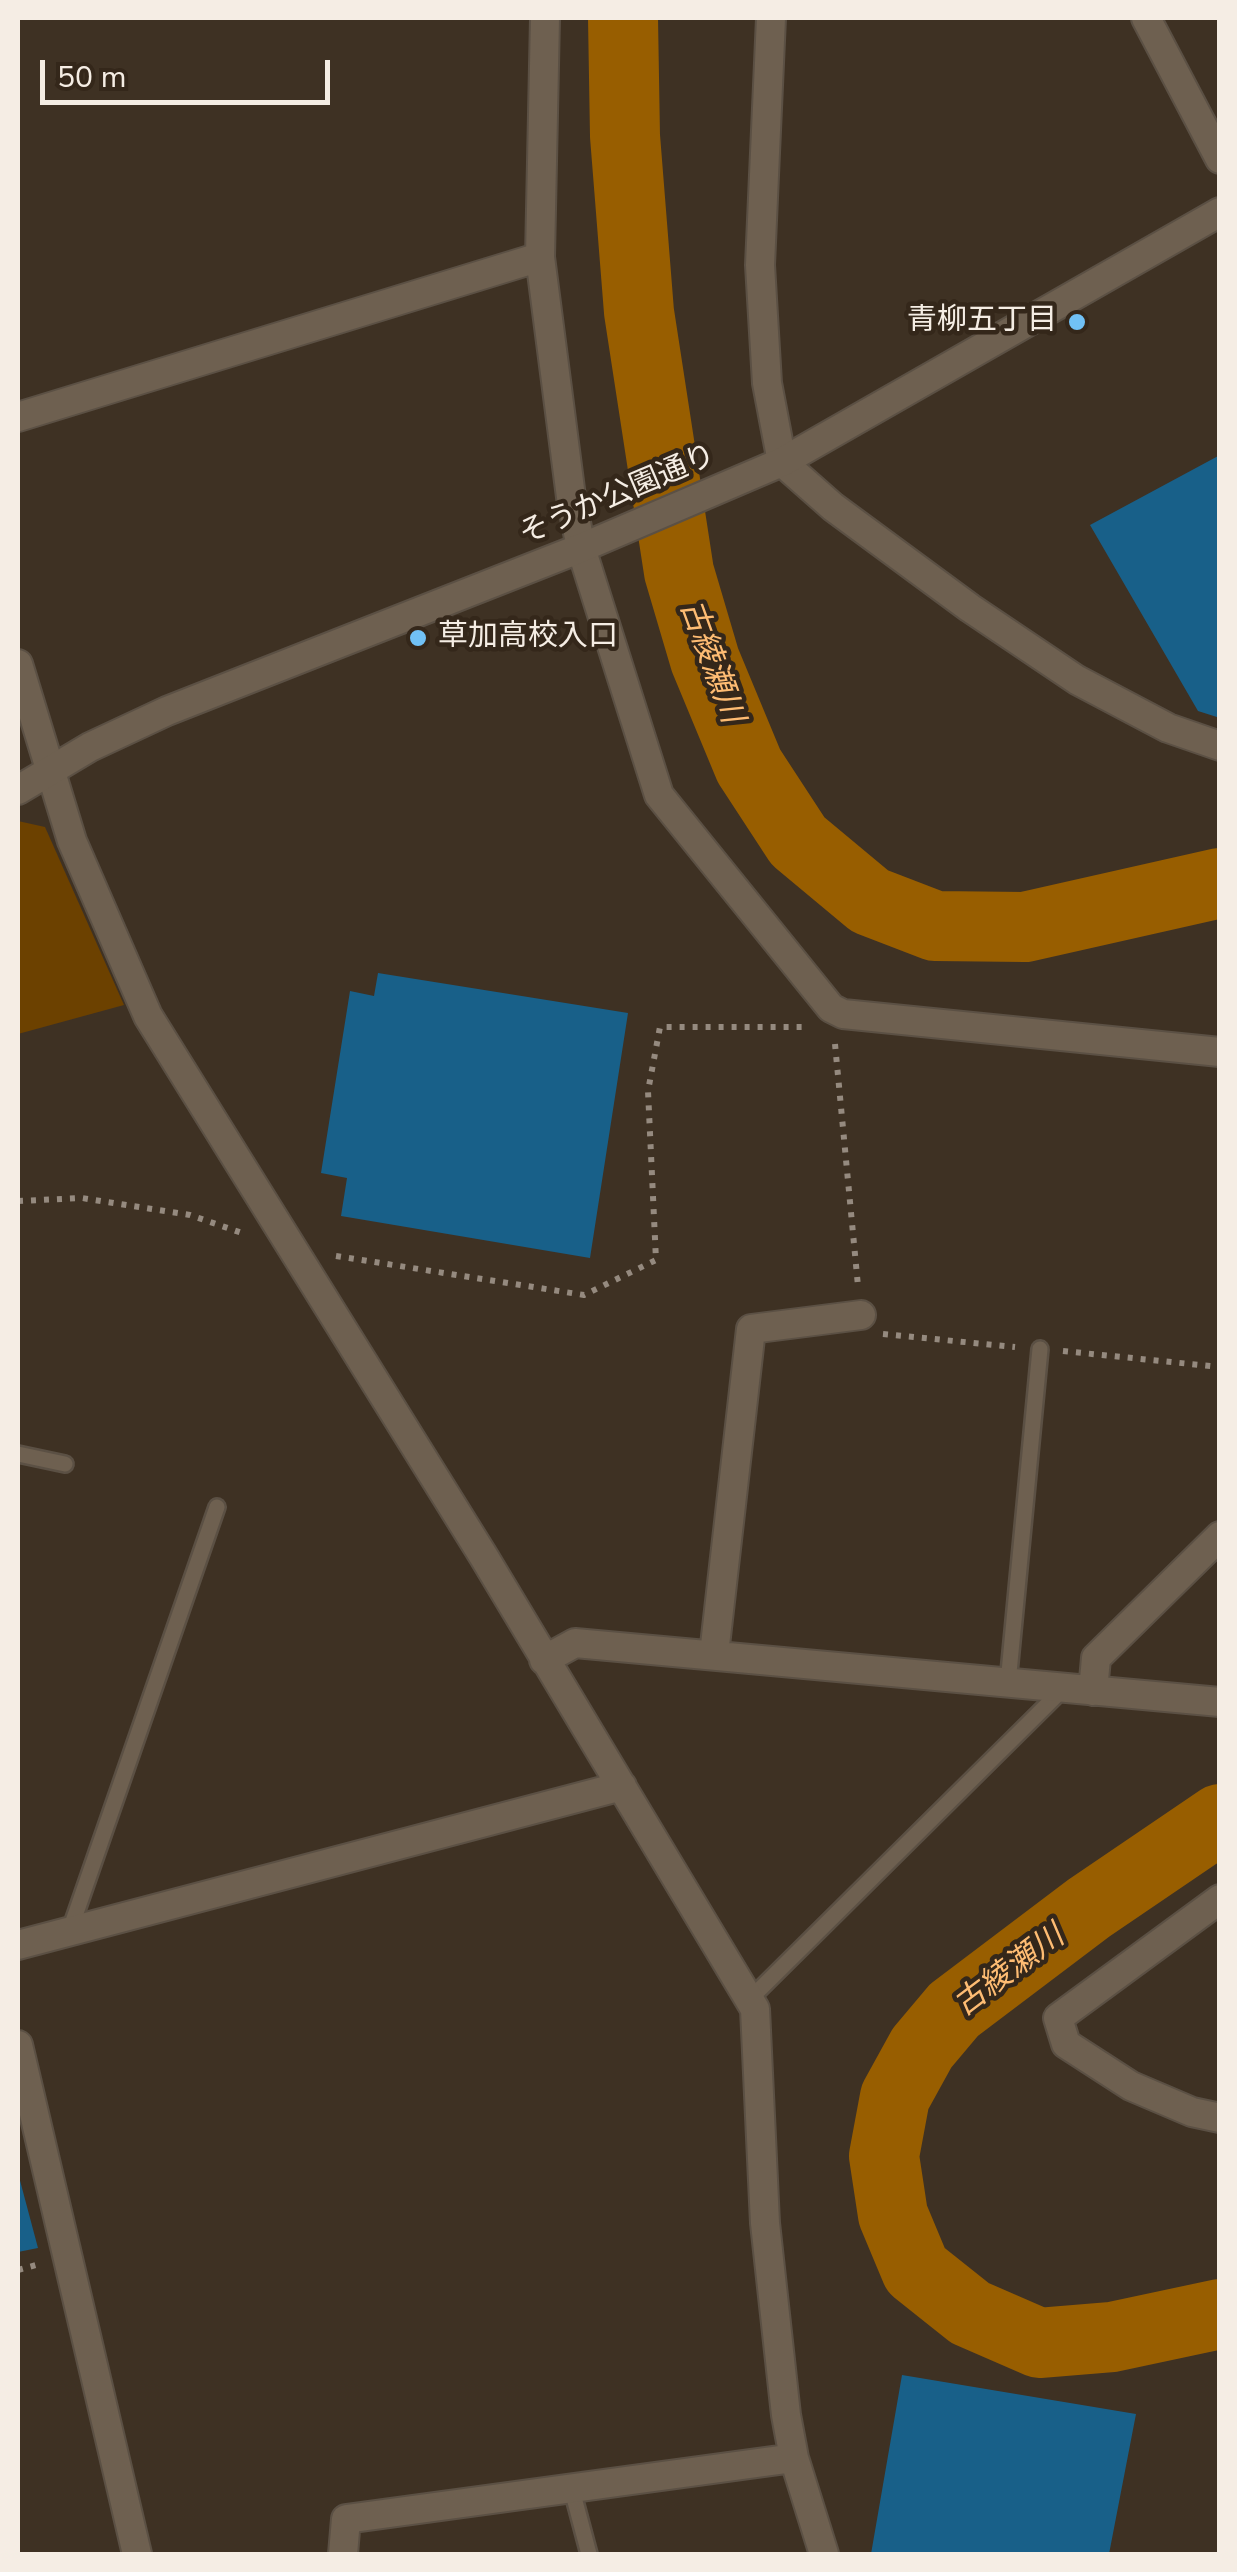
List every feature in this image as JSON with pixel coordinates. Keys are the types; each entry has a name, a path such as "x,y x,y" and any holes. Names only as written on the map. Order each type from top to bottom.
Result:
{"street":[{"path":"545,18 540,258 581,548 659,795 833,1019 843,1014 1220,1052"},
{"path":"770,18 760,265 767,383 782,462 879,541 1077,680 1168,728 1220,746"},
{"path":"1146,18 1220,159"},
{"name":"そうか公園通り","path":"18,790 167,711 581,548 782,462 1220,212"},
{"path":"18,418 540,258"},
{"path":"18,664 72,842 148,1016 750,2000 754,2010 765,2223 794,2458 824,2554"},
{"path":"714,1654 751,1329 861,1315"},
{"path":"1092,1691 1096,1658 1220,1536"},
{"path":"544,1660 574,1642 1220,1702"},
{"path":"18,1945 622,1786"},
{"path":"1220,1899 1058,2018 1066,2044 1131,2086 1192,2112 1220,2118"},
{"path":"18,2045 137,2554"},
{"path":"343,2554 346,2519 794,2458"}],"lane":[{"path":"1008,1683 1040,1349"},
{"path":"18,1454 65,1464"},
{"path":"69,1933 217,1508"},
{"path":"750,2000 1064,1688"},
{"path":"572,2490 589,2554"}],"path":[{"path":"18,1201 82,1198 190,1215 290,1248 584,1295 656,1260 648,1091 660,1027 833,1019 862,1332 1220,1366"}],"shaded area":[{"path":"18,821 45,827 124,1005 18,1034"}],"building":[{"path":"1220,455 1220,718 1198,711 1090,525"},
{"path":"378,973 628,1013 590,1258 341,1216 347,1178 321,1173 350,991 374,996"},
{"path":"18,2173 38,2248 18,2252"},
{"path":"902,2375 1136,2414 1109,2554 871,2554"}],"waterway":[{"name":"古綾瀬川","path":"623,18 625,136 639,312 679,572 705,660 749,766 798,841 870,901 935,926 1025,927 1220,883"},
{"name":"古綾瀬川","path":"1220,1819 1089,1908 954,2010 922,2048 895,2097 884,2156 893,2215 916,2270 970,2313 1039,2343 1112,2337 1220,2314"}],"place":[{"name":"青柳五丁目","path":"1077,322"},
{"name":"草加高校入口","path":"418,638"}]}
